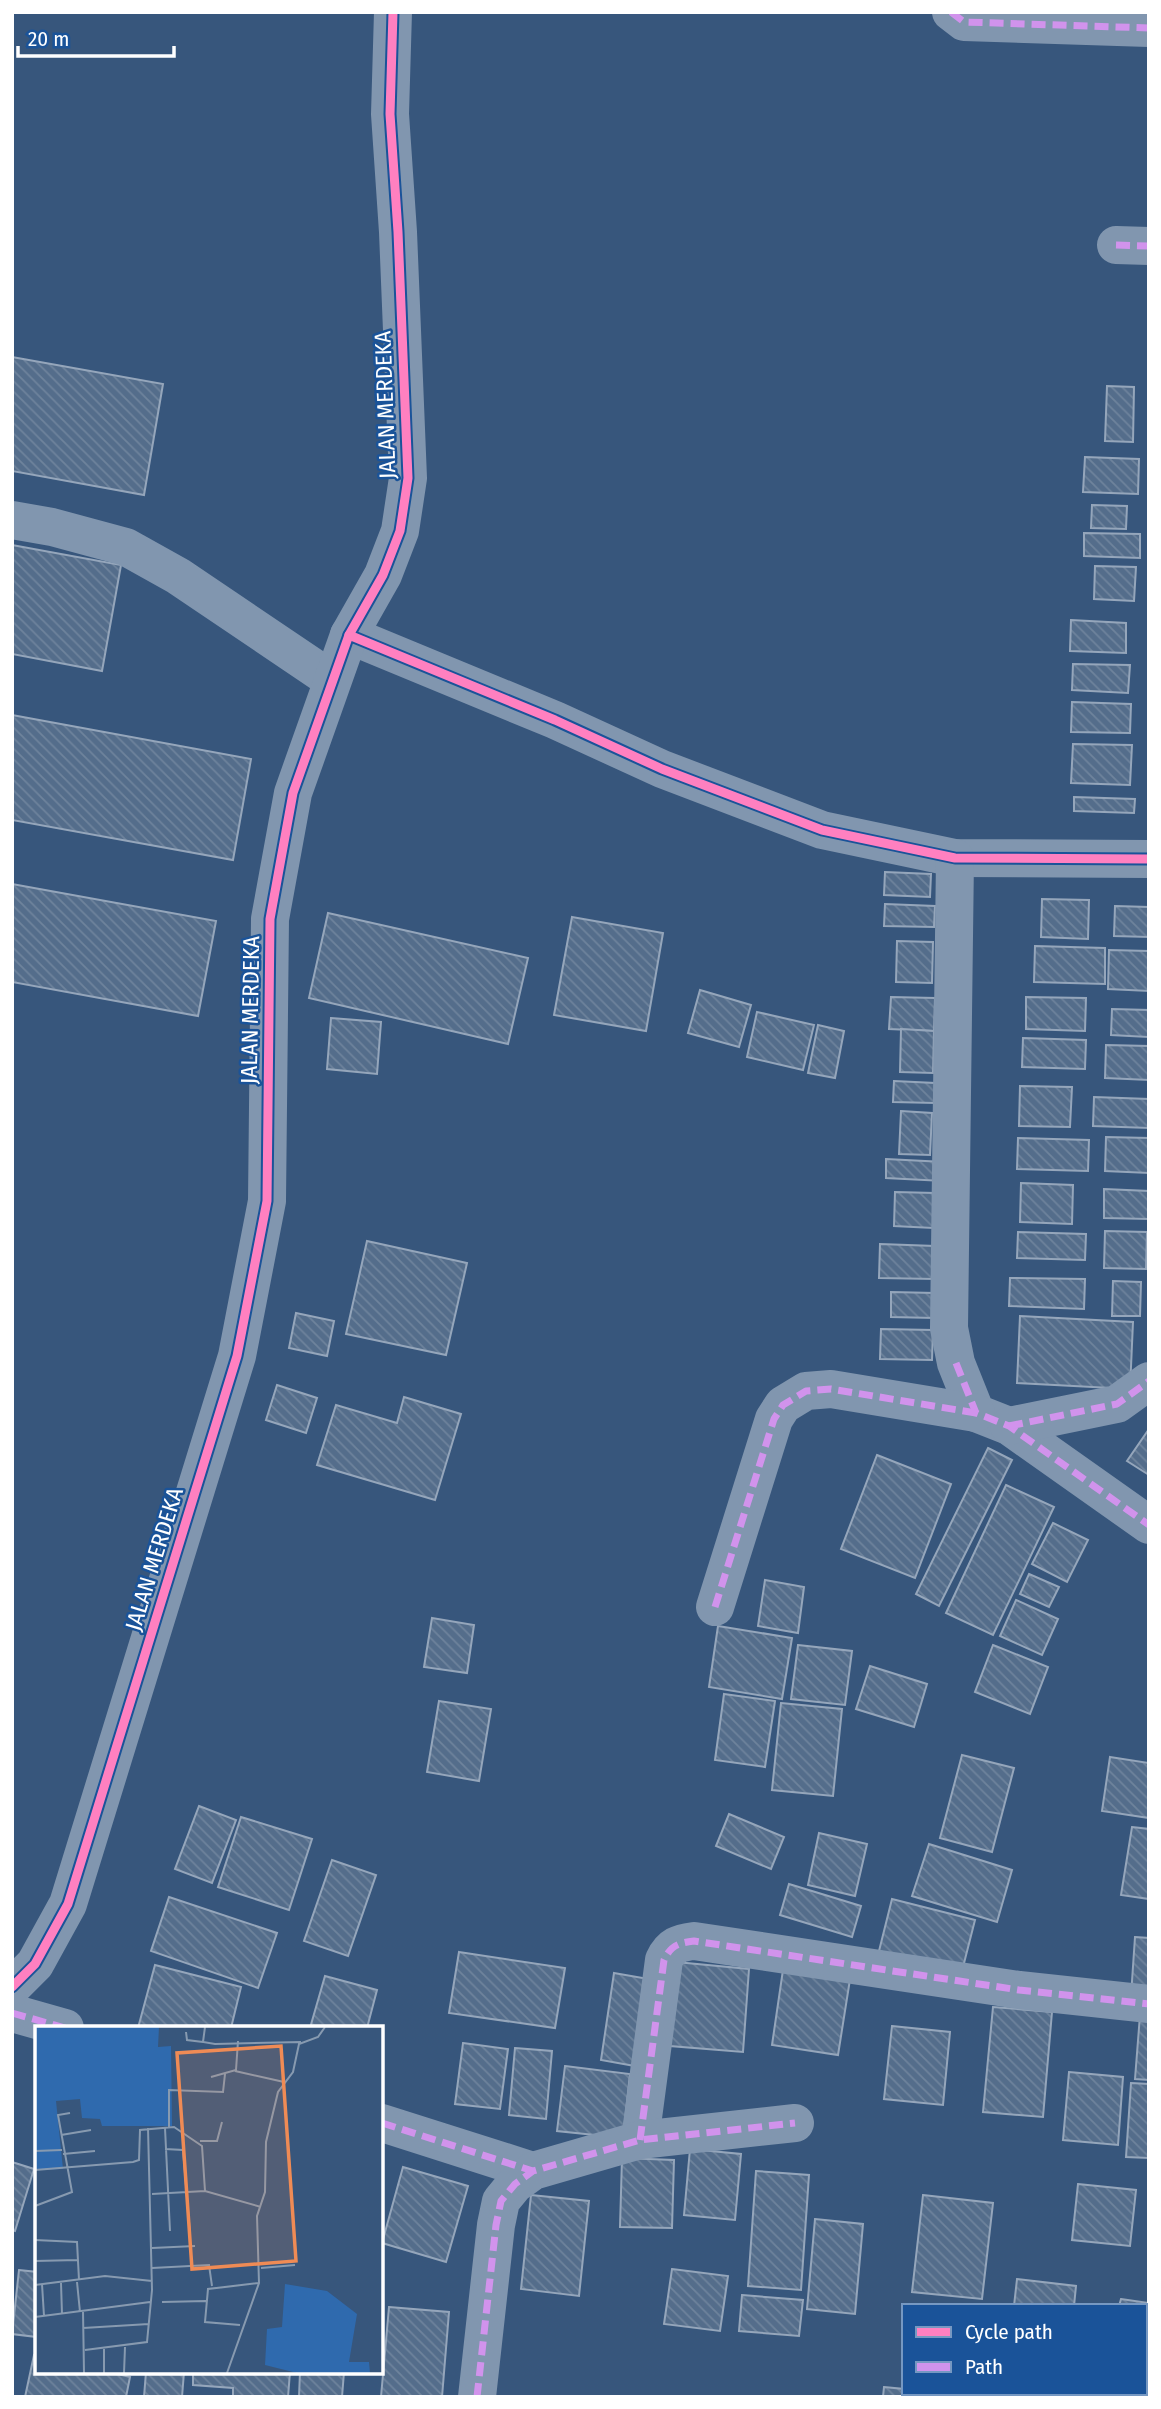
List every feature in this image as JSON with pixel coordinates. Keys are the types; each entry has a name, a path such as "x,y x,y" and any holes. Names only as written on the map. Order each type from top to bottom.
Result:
{"street":[{"name":"JALAN MERDEKA","path":"12,1987 35,1964 68,1904 237,1356 267,1201 270,919 293,793 349,635 383,575 400,531 408,478 390,114 393,12"},
{"path":"951,12 964,22 1149,28"},
{"path":"12,520 52,527 126,547 178,576 332,680"},
{"path":"349,635 555,720 662,769 822,830 956,858 1149,859"},
{"path":"956,858 948,1328 956,1363 993,1420 1149,1525"},
{"path":"715,1607 774,1419 783,1405 806,1391 831,1389 993,1420 1117,1404 1149,1381"},
{"path":"640,2140 664,1960 670,1949 680,1943 694,1941 1019,1990 1149,2004"},
{"path":"12,2013 58,2026"},
{"path":"383,2123 533,2171"},
{"path":"477,2397 496,2225 501,2201 515,2184 533,2171 640,2140 794,2123"}],"building":[{"path":"12,357 163,384 144,495 12,471"},
{"path":"1107,386 1134,387 1133,442 1105,441"},
{"path":"1085,457 1139,459 1138,494 1083,492"},
{"path":"1092,505 1127,506 1126,529 1091,528"},
{"path":"1084,533 1140,534 1140,558 1084,556"},
{"path":"12,545 121,565 102,671 12,654"},
{"path":"1095,566 1136,567 1134,601 1094,599"},
{"path":"1071,620 1126,623 1126,653 1070,651"},
{"path":"1073,664 1130,665 1128,693 1072,690"},
{"path":"1072,702 1131,704 1130,733 1071,732"},
{"path":"12,715 251,759 233,860 12,820"},
{"path":"1073,744 1132,745 1130,785 1071,783"},
{"path":"1074,797 1135,799 1134,813 1074,811"},
{"path":"885,872 931,874 930,897 884,895"},
{"path":"12,884 216,921 198,1016 12,982"},
{"path":"1042,899 1089,900 1088,939 1041,937"},
{"path":"885,904 935,906 934,927 884,926"},
{"path":"1115,906 1149,907 1149,937 1114,936"},
{"path":"328,913 528,958 508,1044 309,998"},
{"path":"572,917 663,933 646,1031 554,1015"},
{"path":"897,941 933,942 932,983 896,982"},
{"path":"1035,946 1105,948 1105,984 1034,982"},
{"path":"1109,950 1149,951 1149,991 1108,989"},
{"path":"700,990 751,1005 739,1047 688,1033"},
{"path":"891,997 935,998 934,1031 889,1029"},
{"path":"1026,997 1086,998 1085,1031 1026,1029"},
{"path":"1112,1009 1149,1010 1148,1037 1111,1035"},
{"path":"757,1012 814,1025 803,1070 747,1057"},
{"path":"331,1018 381,1022 377,1074 327,1069"},
{"path":"818,1025 844,1031 835,1078 808,1073"},
{"path":"901,1029 934,1031 933,1073 900,1072"},
{"path":"1023,1038 1086,1040 1085,1069 1022,1067"},
{"path":"1106,1045 1149,1046 1149,1080 1105,1078"},
{"path":"894,1081 935,1083 935,1103 893,1102"},
{"path":"1020,1086 1072,1087 1070,1127 1019,1126"},
{"path":"1094,1097 1149,1099 1149,1128 1093,1126"},
{"path":"901,1111 932,1113 930,1155 899,1154"},
{"path":"1106,1137 1149,1138 1149,1173 1105,1171"},
{"path":"1018,1138 1089,1140 1088,1171 1017,1169"},
{"path":"886,1159 944,1162 943,1181 886,1178"},
{"path":"1021,1183 1073,1185 1072,1224 1020,1222"},
{"path":"1104,1189 1149,1191 1149,1219 1104,1218"},
{"path":"895,1192 935,1193 933,1228 894,1226"},
{"path":"1105,1231 1147,1232 1146,1269 1104,1268"},
{"path":"1018,1232 1086,1234 1085,1260 1017,1258"},
{"path":"367,1241 467,1263 446,1355 346,1334"},
{"path":"880,1244 935,1246 935,1279 879,1278"},
{"path":"1010,1278 1085,1279 1084,1309 1009,1306"},
{"path":"1113,1281 1141,1282 1140,1316 1112,1316"},
{"path":"891,1292 935,1293 934,1318 891,1317"},
{"path":"296,1313 334,1321 327,1356 289,1348"},
{"path":"1020,1316 1133,1322 1130,1389 1017,1383"},
{"path":"881,1329 933,1330 932,1360 880,1359"},
{"path":"277,1385 317,1398 306,1433 266,1420"},
{"path":"404,1397 461,1414 435,1500 317,1465 336,1405 397,1423"},
{"path":"1149,1429 1149,1475 1127,1461"},
{"path":"988,1448 1012,1460 939,1606 916,1594"},
{"path":"877,1455 951,1484 915,1578 841,1549"},
{"path":"1006,1485 1054,1507 993,1635 946,1613"},
{"path":"1053,1523 1088,1540 1067,1582 1032,1564"},
{"path":"1029,1574 1059,1587 1049,1607 1020,1594"},
{"path":"765,1580 804,1587 798,1633 758,1626"},
{"path":"1016,1600 1058,1619 1042,1655 1000,1636"},
{"path":"432,1618 474,1625 467,1673 424,1667"},
{"path":"718,1626 792,1638 782,1699 709,1687"},
{"path":"798,1645 852,1651 845,1705 791,1699"},
{"path":"993,1645 1048,1667 1030,1714 975,1692"},
{"path":"870,1666 927,1684 914,1727 856,1709"},
{"path":"724,1694 775,1701 765,1767 715,1760"},
{"path":"439,1701 491,1709 479,1781 427,1772"},
{"path":"781,1703 842,1709 833,1796 772,1790"},
{"path":"962,1755 1014,1768 992,1852 940,1838"},
{"path":"1110,1757 1149,1763 1149,1818 1102,1811"},
{"path":"199,1806 236,1820 212,1883 175,1869"},
{"path":"729,1814 784,1837 771,1869 716,1846"},
{"path":"241,1817 312,1839 289,1910 218,1887"},
{"path":"1132,1827 1149,1829 1149,1899 1121,1895"},
{"path":"819,1833 867,1844 855,1896 808,1885"},
{"path":"929,1844 1012,1870 997,1922 912,1896"},
{"path":"332,1860 376,1875 348,1956 304,1941"},
{"path":"789,1884 861,1906 852,1937 780,1915"},
{"path":"169,1897 277,1933 258,1988 151,1951"},
{"path":"892,1899 975,1920 962,1971 879,1951"},
{"path":"1135,1937 1149,1938 1149,1997 1131,1996"},
{"path":"459,1952 565,1968 555,2028 449,2013"},
{"path":"676,1962 749,1969 743,2052 670,2046"},
{"path":"784,1963 851,1973 838,2055 772,2045"},
{"path":"155,1965 241,1987 231,2026 139,2026"},
{"path":"614,1973 660,1981 646,2068 601,2060"},
{"path":"325,1976 377,1990 368,2026 311,2026"},
{"path":"993,2007 1052,2012 1043,2117 983,2112"},
{"path":"1140,2015 1149,2016 1149,2080 1135,2079"},
{"path":"892,2026 950,2032 943,2105 884,2099"},
{"path":"463,2043 508,2049 500,2109 455,2104"},
{"path":"515,2048 552,2051 546,2119 509,2115"},
{"path":"565,2066 630,2074 623,2138 557,2131"},
{"path":"1069,2072 1123,2077 1118,2145 1063,2140"},
{"path":"1131,2083 1149,2084 1149,2158 1126,2157"},
{"path":"690,2149 741,2154 735,2220 684,2215"},
{"path":"622,2158 674,2160 672,2228 620,2227"},
{"path":"12,2162 34,2169 15,2231 12,2230"},
{"path":"403,2167 468,2186 446,2262 383,2243"},
{"path":"756,2171 809,2175 801,2290 748,2286"},
{"path":"1078,2184 1136,2190 1130,2246 1072,2240"},
{"path":"531,2195 589,2201 579,2296 521,2289"},
{"path":"923,2195 993,2203 982,2299 912,2292"},
{"path":"815,2219 863,2224 855,2314 807,2309"},
{"path":"672,2269 728,2276 720,2331 664,2324"},
{"path":"19,2270 35,2272 35,2337 12,2334"},
{"path":"1017,2279 1076,2286 1074,2304 1014,2304"},
{"path":"742,2295 803,2300 799,2336 739,2331"},
{"path":"1121,2299 1149,2303 1149,2381 1147,2304 1120,2304"},
{"path":"389,2307 449,2312 442,2397 381,2397"},
{"path":"34,2355 35,2374 118,2374 130,2377 126,2397 25,2397"},
{"path":"146,2374 184,2374 182,2397 144,2397"},
{"path":"193,2374 290,2374 288,2397 233,2397 233,2388 193,2385"},
{"path":"300,2374 344,2374 342,2397 299,2397"},
{"path":"884,2387 902,2389 902,2395 929,2395 929,2397 883,2397"}],"marked path":[{"path":"951,12 964,22 1149,28"},
{"path":"1116,245 1149,246"},
{"path":"956,1363 976,1413 1009,1426 1149,1525"},
{"path":"1009,1426 1117,1404 1149,1381"},
{"path":"715,1607 774,1419 783,1405 806,1391 831,1389 976,1413"},
{"path":"640,2140 664,1960 673,1948 684,1943 694,1941 1019,1990 1149,2004"},
{"path":"12,2013 58,2026"},
{"path":"383,2123 533,2171"},
{"path":"477,2397 496,2225 501,2201 515,2184 533,2171 640,2140 795,2123"}],"cycle path":[{"path":"12,1987 35,1964 68,1904 237,1356 267,1201 270,919 293,793 349,635 383,575 400,531 408,478 398,232 390,114 393,12"},
{"path":"349,635 555,720 662,769 822,830 955,858 1149,859"}]}
